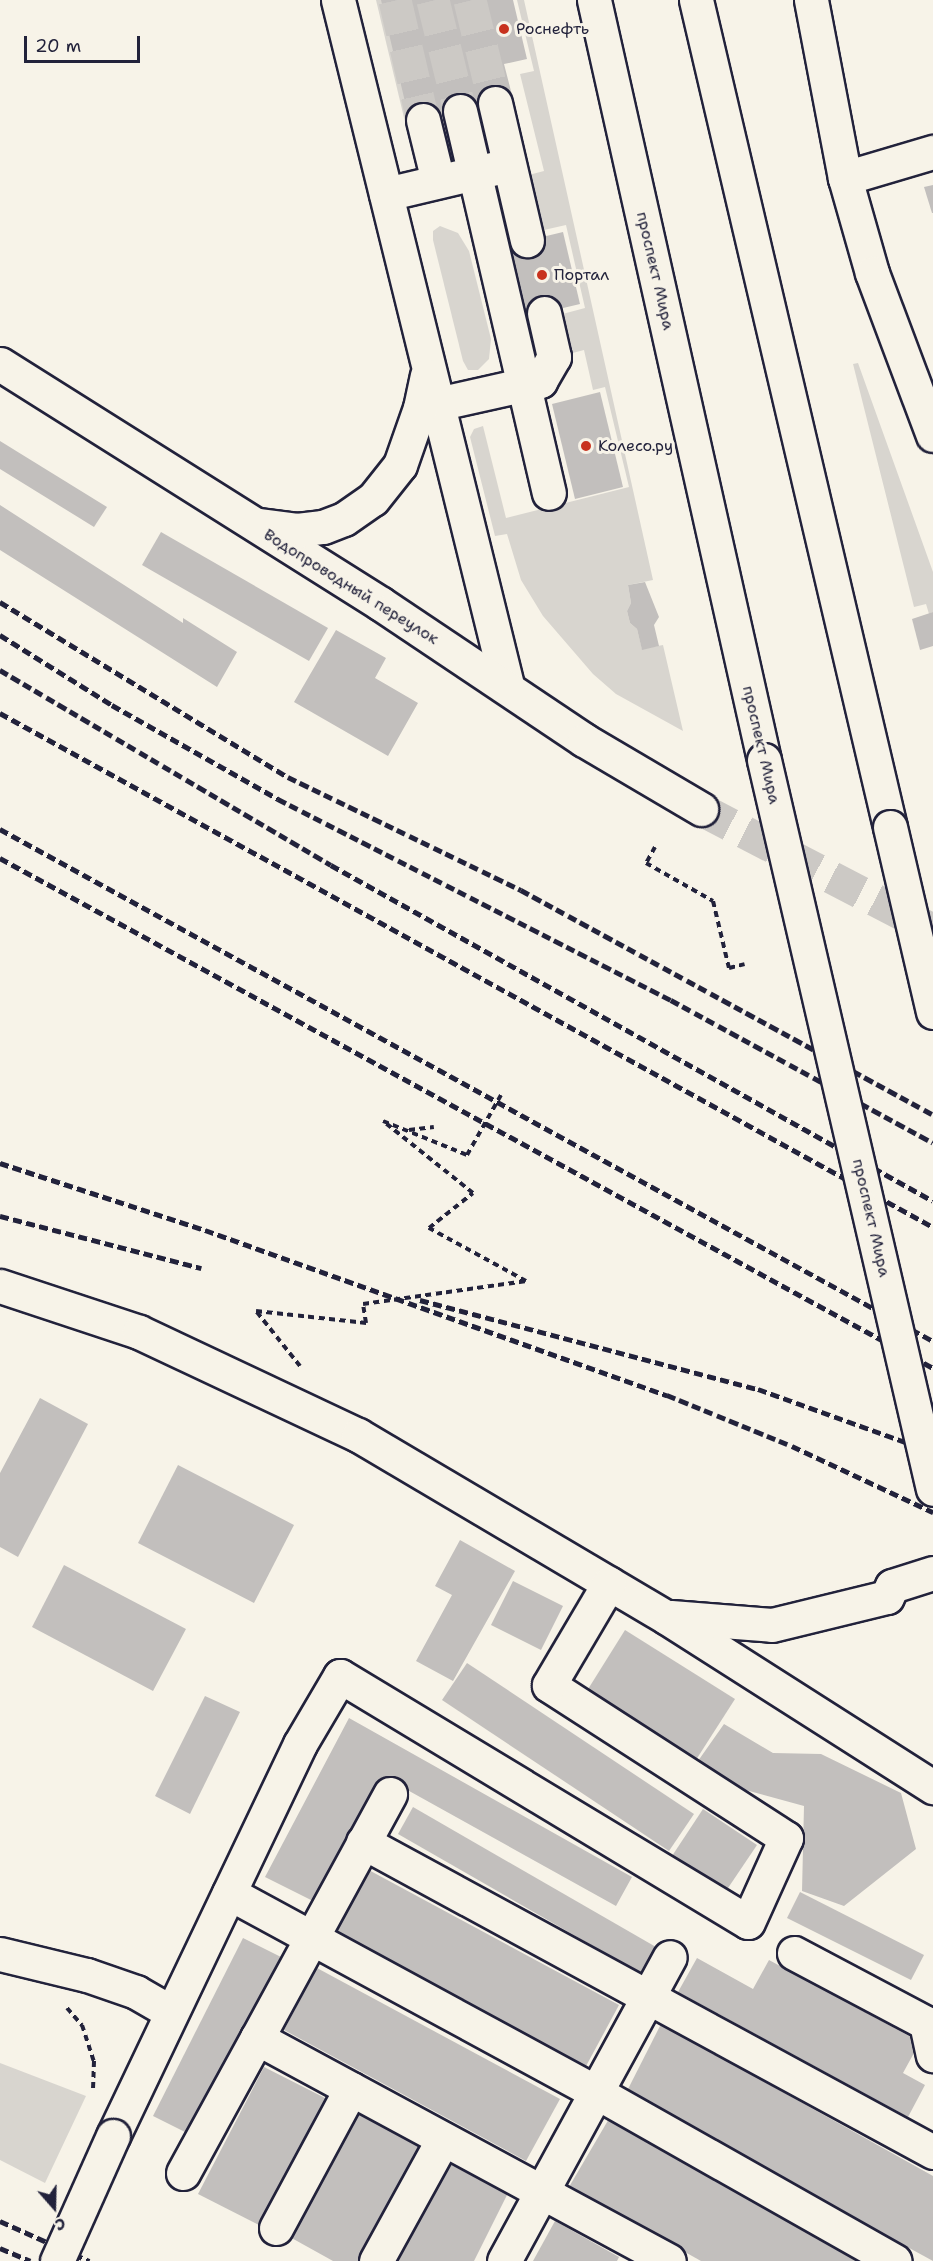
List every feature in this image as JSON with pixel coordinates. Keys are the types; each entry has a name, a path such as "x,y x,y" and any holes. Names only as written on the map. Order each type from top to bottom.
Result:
{"main road":[{"name":"проспект Мира","path":"594,0 764,760 933,1488"},
{"path":"696,0 933,1012"},
{"path":"811,0 845,178 872,273 933,435"},
{"path":"339,2 507,685"},
{"path":"495,103 527,240"},
{"path":"460,111 549,493"},
{"path":"423,120 438,181"},
{"path":"845,178 933,152"},
{"path":"386,194 510,165"},
{"path":"437,404 540,381 554,357 544,313"},
{"name":"Водопроводный переулок","path":"0,364 246,522 507,685 643,777 701,809"},
{"path":"246,522 297,531 322,527 344,519 373,499 400,465 420,408 428,368"},
{"path":"0,1286 140,1332 288,1399 358,1435 666,1617 933,1788"},
{"path":"666,1617 772,1624 887,1597 892,1586 933,1573"},
{"path":"57,2261 170,2012 300,1744 340,1676 748,1922 786,1838 549,1685 609,1583"},
{"path":"183,2173 390,1794"},
{"path":"363,1842 650,1998 930,2144"},
{"path":"229,1893 596,2092 895,2261"},
{"path":"794,1953 926,2023 933,2055"},
{"path":"0,1954 87,1975 136,1992 170,2012"},
{"path":"504,2261 650,1998 670,1957"},
{"path":"257,2038 542,2192 650,2256"},
{"path":"276,2228 351,2089"},
{"path":"376,2261 443,2139"}],"path":[{"path":"656,846 646,863 713,901 729,968 745,964"},
{"path":"467,1155 501,1095"},
{"path":"288,1399 302,1368 256,1311 366,1323 363,1304 526,1281 429,1228 473,1193 383,1121 467,1155"},
{"path":"434,1127 409,1130 467,1155"},
{"path":"63,2004 82,2025 94,2061 92,2098"}],"shaded area":[{"path":"376,0 382,0 416,142 410,143"},
{"path":"517,0 524,0 653,580 628,585 631,603 627,611 630,623 637,629 642,649 663,645 683,731 616,694 593,674 543,616 521,580 507,534 495,536 470,437 474,429 483,426 506,518 629,487 605,387 593,390 584,350 565,355 555,316 585,308 566,225 535,232 521,177 544,171 520,74 534,71"},
{"path":"440,226 458,233 469,251 491,339 489,359 478,370 468,370 463,361 433,240 433,231"},
{"path":"858,363 933,572 933,612 929,614 926,604 914,607 853,364"},
{"path":"0,2063 86,2096 45,2183 0,2160"}],"building":[{"path":"381,0 513,0 527,59 504,64 513,99 410,123"},
{"path":"933,185 933,213 932,213 924,187"},
{"name":"Портал","path":"563,232 580,304 521,318 505,246"},
{"path":"600,392 623,487 575,499 552,404"},
{"path":"0,441 107,507 94,527 0,469"},
{"path":"0,505 183,623 183,618 237,652 217,687 0,550"},
{"path":"161,532 328,628 309,661 142,565"},
{"path":"645,582 659,617 654,625 659,646 642,650 637,629 630,623 627,611 631,603 628,585"},
{"path":"933,612 933,646 920,650 912,619"},
{"path":"336,630 386,658 375,678 418,703 388,756 294,702"},
{"path":"40,1398 88,1424 18,1557 0,1547 0,1473"},
{"path":"178,1465 294,1525 254,1603 138,1543"},
{"path":"460,1540 515,1571 453,1681 416,1661 452,1595 435,1586"},
{"path":"64,1565 186,1629 153,1691 32,1627"},
{"path":"513,1581 563,1606 541,1650 491,1625"},
{"path":"625,1630 735,1699 694,1763 585,1694"},
{"path":"467,1663 694,1814 669,1851 442,1700"},
{"path":"205,1696 240,1712 190,1814 155,1796"},
{"path":"349,1718 632,1877 616,1906 384,1777 319,1904 265,1877"},
{"path":"724,1724 773,1753 821,1754 901,1793 916,1849 844,1906 802,1891 804,1806 738,1788 698,1761"},
{"path":"413,1807 656,1947 640,1973 398,1834"},
{"path":"703,1809 757,1845 726,1891 672,1856"},
{"path":"365,1868 619,2005 585,2068 331,1931"},
{"path":"800,1892 924,1955 911,1980 787,1918"},
{"path":"243,1938 281,1957 191,2135 153,2116"},
{"path":"697,1958 753,1989 769,1960 920,2042 903,2073 925,2085 908,2117 678,1992"},
{"path":"317,1968 560,2099 526,2161 284,2030"},
{"path":"661,2024 933,2176 933,2261 626,2093"},
{"path":"264,2067 327,2099 261,2226 198,2194"},
{"path":"357,2112 423,2148 360,2261 333,2261 288,2236"},
{"path":"610,2117 858,2261 701,2261 569,2187"},
{"path":"445,2162 508,2193 474,2261 395,2261"},
{"path":"555,2221 619,2257 617,2261 533,2261"}],"tunnel":[{"path":"395,0 423,120"},
{"path":"433,0 460,111"},
{"path":"470,0 495,103"},
{"path":"701,809 933,930"}],"railway":[{"path":"0,602 288,777 521,890 933,1115"},
{"path":"0,635 112,705 278,799 671,1000 933,1143"},
{"path":"0,670 331,865 933,1201"},
{"path":"0,713 933,1227"},
{"path":"0,829 933,1341"},
{"path":"0,858 933,1368"},
{"path":"0,1163 205,1230 667,1395 792,1446 933,1512"},
{"path":"0,1216 201,1268"},
{"path":"420,1300 758,1389 933,1452"},
{"path":"0,2221 89,2261"},
{"path":"0,2248 30,2261"}],"place":[{"name":"Роснефть","path":"504,29"},
{"name":"Портал","path":"542,275"},
{"name":"Колесо.ру","path":"586,446"}]}
